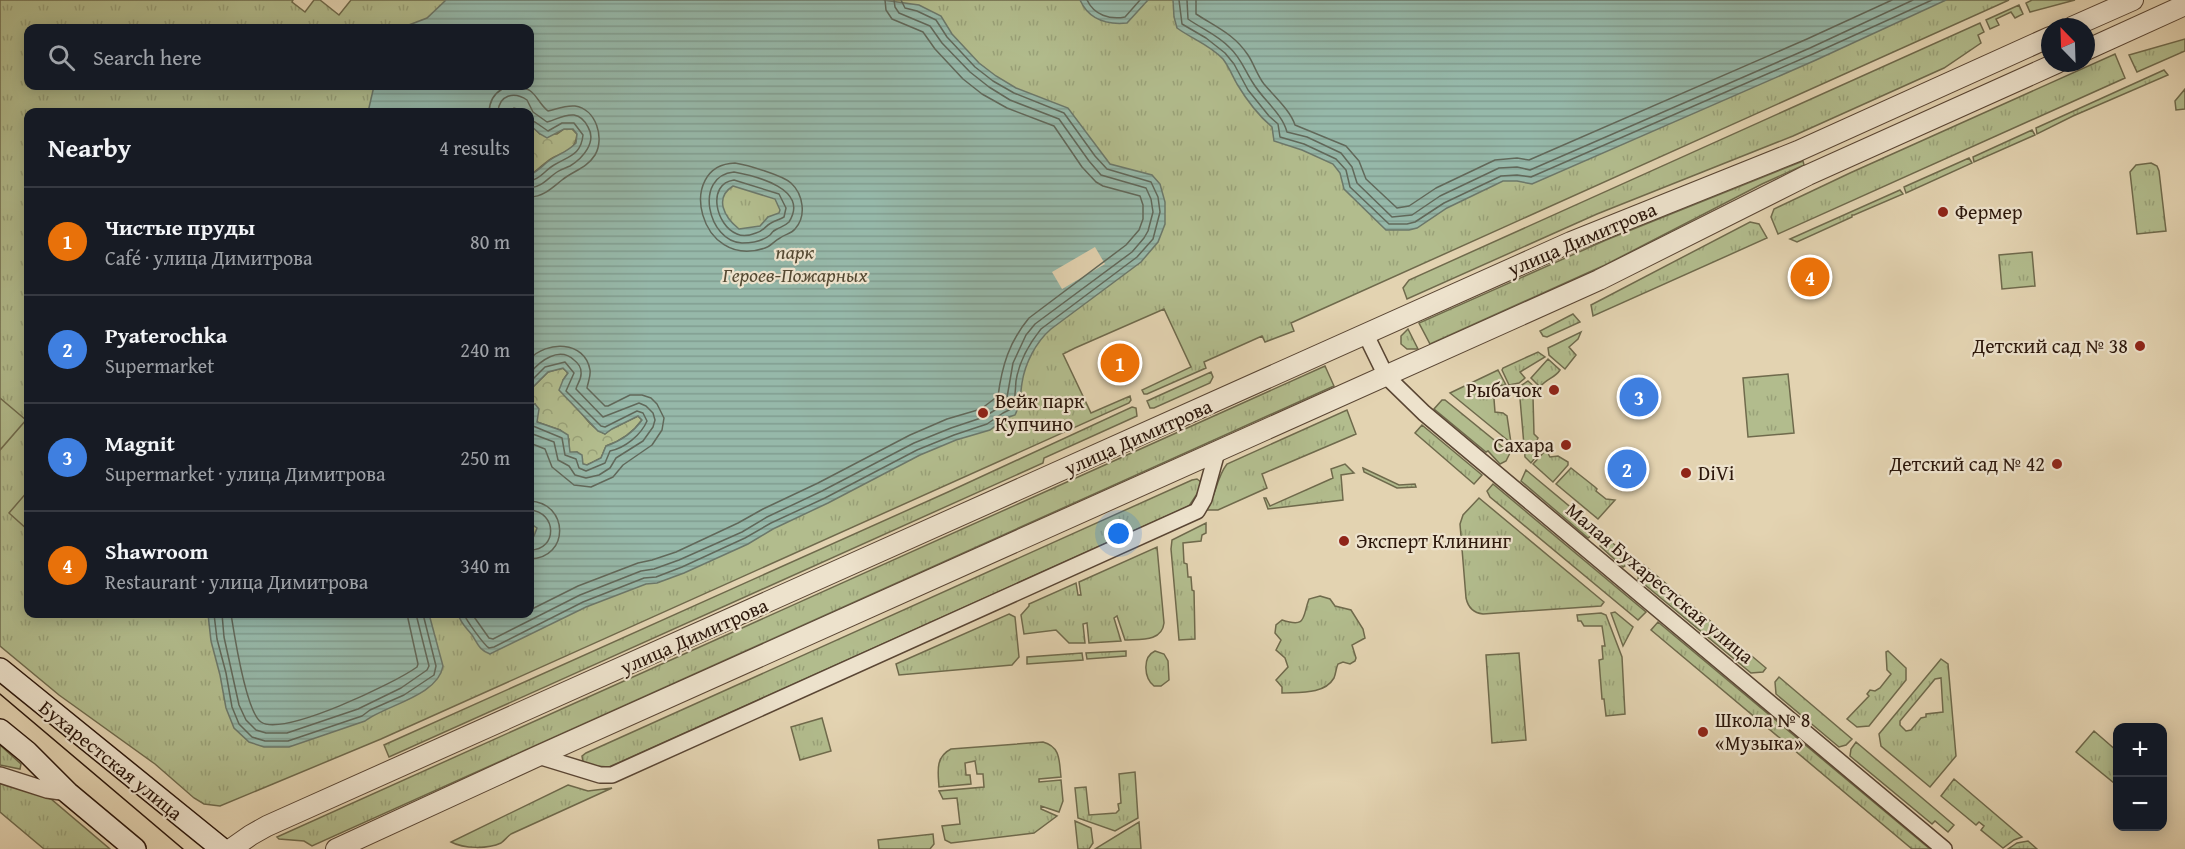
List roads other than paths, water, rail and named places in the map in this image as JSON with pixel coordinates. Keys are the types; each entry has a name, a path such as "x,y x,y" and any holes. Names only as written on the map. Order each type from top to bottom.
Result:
{"main road":[{"name":"Бухарестская улица","path":"0,669 222,849"},
{"path":"0,730 68,793 135,849"}],"street":[{"path":"2092,18 2133,0"},
{"path":"2095,46 2185,5"},
{"name":"улица Димитрова","path":"231,849 267,826 1571,242 1798,151 2041,41"},
{"name":"улица Димитрова","path":"336,849 538,756 1599,280 1808,175 2041,70"},
{"name":"Малая Бухарестская улица","path":"1366,335 1386,375 1424,413 1944,849"},
{"path":"538,756 600,775 612,775 1197,511 1204,500 1217,452"},
{"path":"0,775 47,790 68,793"}],"water":[{"path":"446,0 883,0 919,5 941,16 952,34 979,63 996,76 1016,88 1068,108 1110,164 1152,175 1160,184 1165,202 1165,224 1158,242 1141,262 1051,329 1041,340 1026,368 1015,415 1006,418 990,430 956,440 920,455 773,529 748,544 684,573 657,583 646,584 586,607 490,654 483,651 460,618 534,618 534,536 537,528 534,526 534,404 539,409 537,422 568,435 570,452 582,455 583,464 587,465 601,458 606,446 626,436 642,420 638,416 605,434 598,431 559,390 568,373 563,368 548,372 534,386 534,172 576,143 577,134 573,129 564,129 547,138 534,129 534,108 369,108 373,90 534,90 534,24 411,24 427,18","holes":["733,186 775,199 779,213 768,217 760,226 739,229 729,219 723,207 724,196"]},
{"path":"1080,0 1148,0 1127,23 1119,23 1105,22 1093,17"},
{"path":"1173,0 1946,0 1816,60 1532,184 1503,181 1447,208 1417,228 1386,230 1344,189 1340,173 1333,164 1274,141 1272,127 1249,101 1223,59 1177,28"},
{"path":"208,618 430,618 443,666 432,685 410,699 365,721 289,747 264,747 249,742 234,728 226,708 211,641"}],"tram line":[{"path":"0,694 183,849"}],"place":[{"name":"Фермер","path":"1943,212"},
{"name":"Shawroom","path":"1810,277"},
{"name":"Детский сад № 38","path":"2140,346"},
{"name":"Чистые пруды","path":"1120,363"},
{"name":"Рыбачок","path":"1554,390"},
{"name":"Magnit","path":"1639,397"},
{"name":"Вейк парк Купчино","path":"983,413"},
{"name":"Сахара","path":"1566,445"},
{"name":"Детский сад № 42","path":"2057,464"},
{"name":"Pyaterochka","path":"1627,469"},
{"name":"DiVi","path":"1686,473"},
{"name":"Эксперт Клининг","path":"1344,541"},
{"name":"Школа № 8 «Музыка»","path":"1703,732"}],"park label":[{"name":"парк Героев-Пожарных","path":"795,264"}]}
